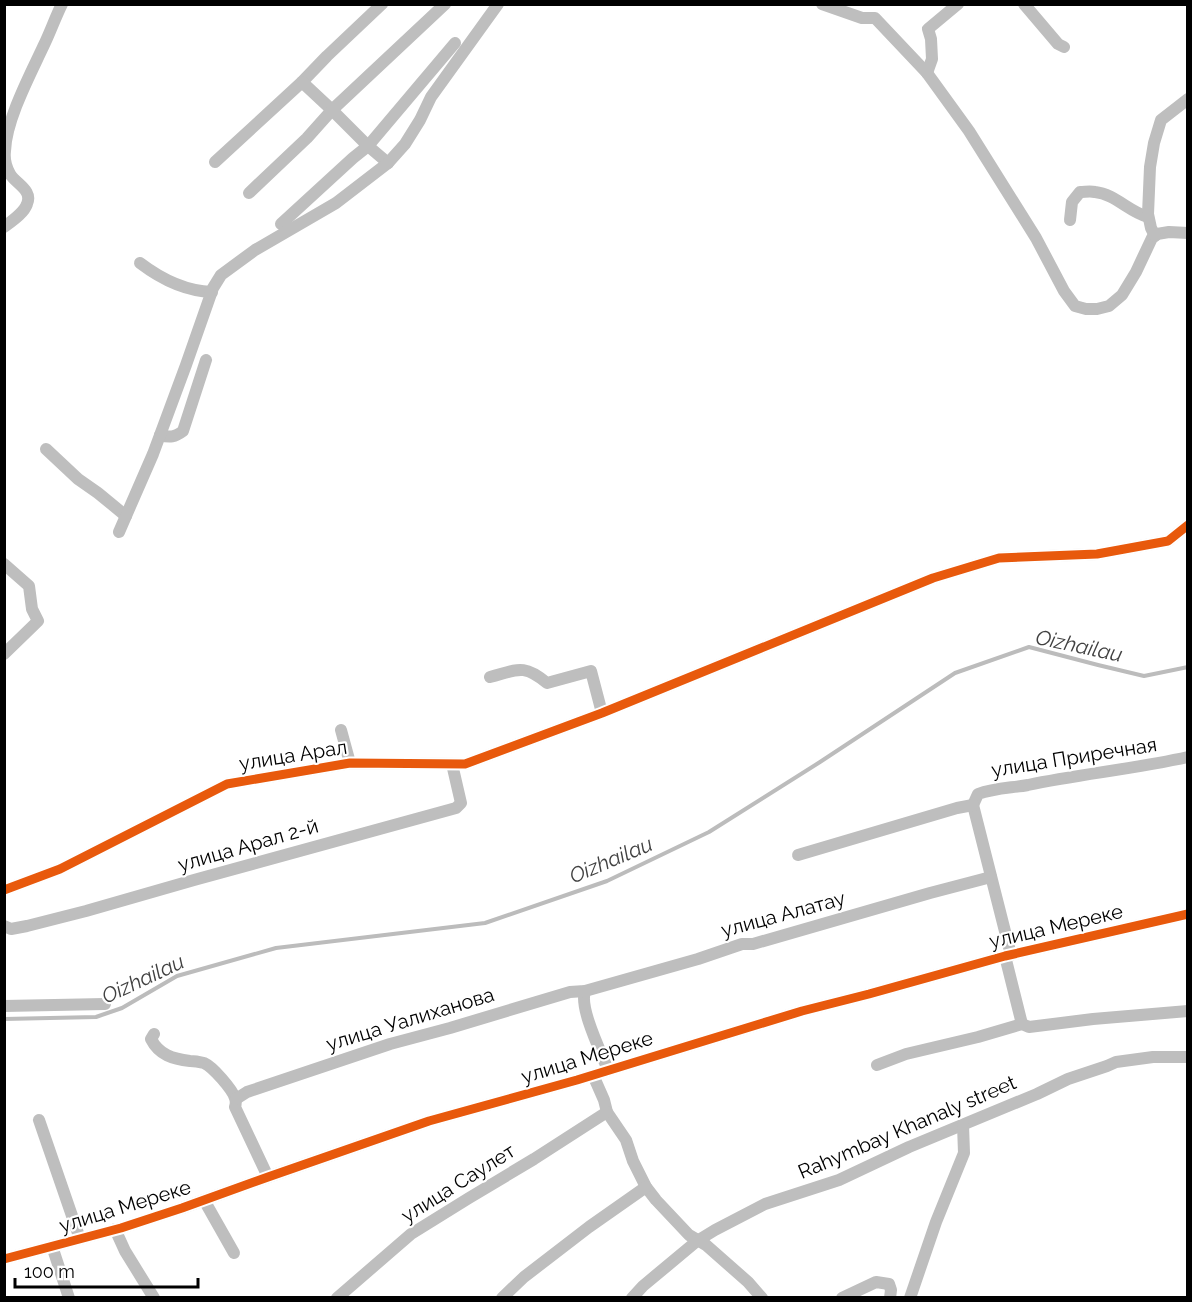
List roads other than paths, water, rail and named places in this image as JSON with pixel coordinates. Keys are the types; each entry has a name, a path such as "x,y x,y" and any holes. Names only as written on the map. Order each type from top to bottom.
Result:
{"street":[{"path":"4,227 23,211 28,201 25,189 10,175 6,166 4,152 7,135 15,109 62,4"},
{"path":"215,162 382,4"},
{"path":"249,193 307,138 332,110 445,4"},
{"path":"119,532 160,435 212,292 221,274 255,250 336,203 388,163 405,144 431,97 498,4"},
{"path":"822,4 837,10 859,10 862,18 875,18 927,73 981,151 1075,306 1086,309 1109,306 1122,295 1155,236 1169,232 1188,233"},
{"path":"927,73 932,59 928,29 958,4"},
{"path":"1024,4 1058,44 1064,46"},
{"path":"281,224 368,146 455,43"},
{"path":"302,82 388,163"},
{"path":"1155,236 1148,217 1150,167 1154,143 1161,120 1188,99"},
{"path":"1070,220 1072,202 1080,192 1094,191 1107,195 1138,214 1148,217"},
{"path":"140,263 187,289 212,292"},
{"path":"160,435 168,438 176,437 183,431 206,360"},
{"path":"46,449 78,479 126,516"},
{"name":"улица Арал","path":"4,890 60,869 227,783 350,763 465,764 602,713 933,578 999,558 1097,554 1168,541 1188,525"},
{"path":"4,564 29,586 32,609 38,621 4,654"},
{"path":"490,677 522,670 532,671 547,683 591,671 602,713"},
{"path":"341,730 350,763"},
{"name":"улица Приречная","path":"973,805 978,794 988,790 1151,765 1188,757"},
{"name":"улица Арал 2-й","path":"4,926 11,928 27,926 86,911 456,808 461,803 452,764"},
{"path":"798,855 973,805 1022,1024"},
{"name":"улица Алатау","path":"585,991 742,944 753,944 930,893 991,878"},
{"name":"улица Мереке","path":"4,1259 115,1229 429,1121 593,1075 802,1011 1008,956 1188,914"},
{"path":"585,991 583,998 585,1009 608,1070"},
{"name":"улица Уалиханова","path":"241,1095 390,1044 561,994 585,991"},
{"path":"4,1006 105,1004"},
{"path":"877,1065 906,1054 1022,1024 1029,1027 1188,1011"},
{"path":"154,1034 151,1039 161,1052 178,1060 204,1063 241,1095 235,1107 267,1177"},
{"name":"Rahymbay Khanaly street","path":"632,1298 697,1241 765,1204 839,1180 1068,1079 1116,1062 1153,1057 1188,1057"},
{"path":"593,1075 607,1112 626,1140 646,1187 664,1210 690,1235 706,1245 748,1282 762,1298"},
{"name":"улица Саулет","path":"337,1298 411,1234 607,1112"},
{"path":"39,1120 80,1239"},
{"path":"910,1298 936,1222 964,1153 963,1125"},
{"path":"502,1298 524,1277 646,1187"},
{"path":"204,1200 234,1253"},
{"path":"115,1229 125,1251 154,1298"},
{"path":"52,1246 69,1298"},
{"path":"842,1298 876,1282 889,1284 890,1298"}],"waterway":[{"name":"Oizhailau","path":"4,1019 96,1017 122,1008 177,976 276,948 485,923 607,881 709,832 955,673 1029,647 1144,676 1188,667"}]}
